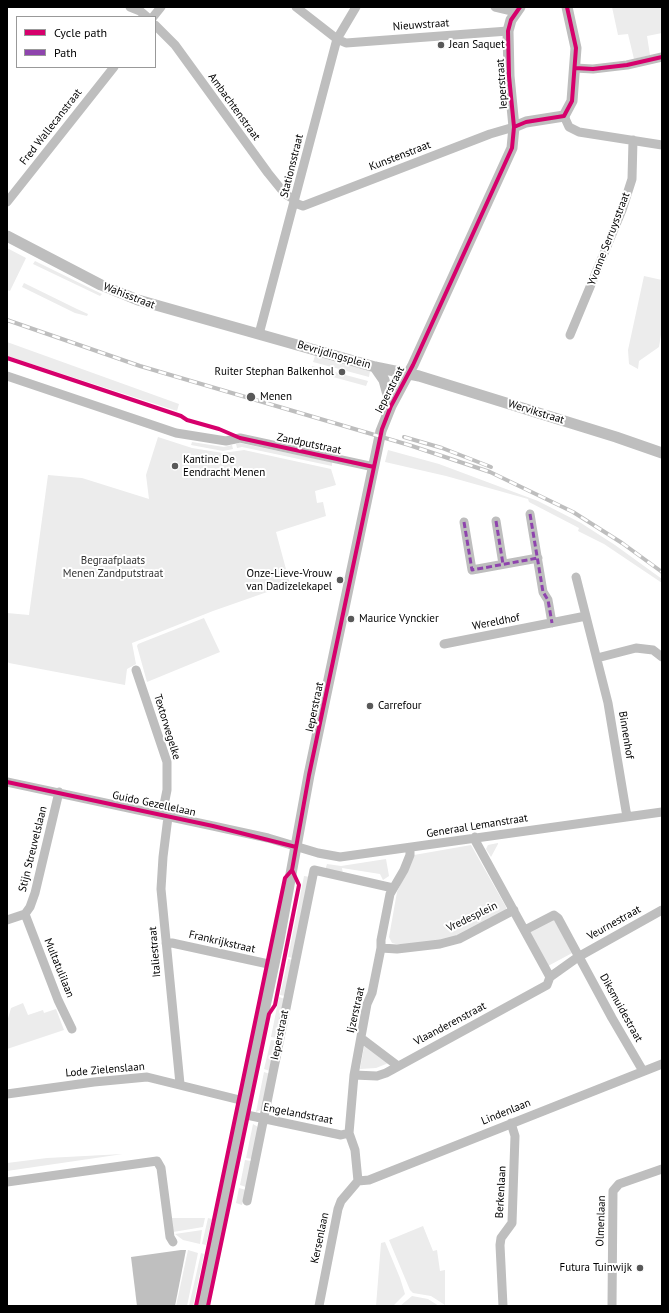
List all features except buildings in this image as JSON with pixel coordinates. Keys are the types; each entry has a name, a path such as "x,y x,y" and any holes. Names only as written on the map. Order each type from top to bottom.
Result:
{"street":[{"path":"130,7 140,11 145,16"},
{"path":"154,16 161,7"},
{"path":"296,7 337,39"},
{"name":"Stationsstraat","path":"259,334 337,39 356,7"},
{"path":"495,7 518,10"},
{"path":"564,116 572,101 576,48 567,7"},
{"name":"Ieperstraat","path":"202,1306 292,874 296,847 381,431 391,406 409,374 512,148 514,127 509,76 508,31 511,20 518,10"},
{"name":"Ambachtenstraat","path":"156,26 175,45 268,174 285,194 295,202"},
{"name":"Nieuwstraat","path":"337,39 346,43 508,31"},
{"path":"575,68 593,69 628,65 662,57"},
{"name":"Fred Wallecanstraat","path":"7,202 113,68"},
{"path":"514,127 526,122 564,116"},
{"path":"564,116 569,127 579,132 662,145"},
{"name":"Kunstenstraat","path":"295,202 303,206 490,134 514,127"},
{"name":"Yvonne Serruysstraat","path":"570,335 622,210 632,179 633,140"},
{"name":"Wahisstraat","path":"7,236 101,285 138,300 259,334"},
{"name":"Bevrijdingsplein","path":"259,334 375,367 409,374"},
{"path":"375,367 384,380 391,406"},
{"name":"Wervikstraat","path":"409,374 616,437 662,453"},
{"name":"Zandputstraat","path":"7,376 176,433 226,442 240,438 374,467"},
{"path":"530,514 543,592 548,600 552,623"},
{"path":"496,521 503,564"},
{"path":"464,522 472,570 538,558"},
{"name":"Binnenhof","path":"576,578 609,709 627,817"},
{"name":"Wereldhof","path":"444,644 586,616"},
{"path":"597,658 636,648 653,650 662,657"},
{"name":"Textorwegelke","path":"136,670 167,762 165,816"},
{"name":"Guido Gezellelaan","path":"7,782 268,838 296,847"},
{"name":"Stijn Streuvelslaan","path":"25,914 35,894 59,792"},
{"name":"Generaal Lemanstraat","path":"296,847 340,857 410,849 475,837 662,812"},
{"name":"Italiestraat","path":"165,816 162,889 180,1084"},
{"name":"Vredesplein","path":"381,948 397,949 440,944 459,939 514,910 476,842 475,837"},
{"name":"Ijzerstraat","path":"358,1181 355,1150 349,1133 354,1075 367,1004 372,993 381,948 381,940 393,888 404,870 410,855 410,849"},
{"name":"Ieperstraat","path":"247,1201 314,870 393,888"},
{"path":"514,910 550,977"},
{"name":"Veurnestraat","path":"550,977 578,957 662,910"},
{"path":"7,920 25,914"},
{"name":"Multatulilaan","path":"25,914 58,1000 72,1029"},
{"name":"Diksmuidestraat","path":"525,930 554,915 558,918 578,957 643,1071"},
{"name":"Frankrijkstraat","path":"166,943 172,943 273,965"},
{"name":"Vlaanderenstraat","path":"354,1075 377,1076 398,1066 547,985 550,977"},
{"path":"361,1038 398,1066"},
{"name":"Lindenlaan","path":"358,1181 369,1180 662,1064"},
{"name":"Lode Zielenslaan","path":"7,1094 127,1078 147,1077 244,1101"},
{"name":"Engelandstraat","path":"242,1114 341,1135 349,1133"},
{"name":"Berkenlaan","path":"502,1306 500,1245 501,1238 512,1223 515,1136 511,1123"},
{"path":"7,1182 157,1161 162,1168 170,1234 173,1242"},
{"name":"Olmenlaan","path":"612,1306 613,1191 619,1184 662,1169"},
{"name":"Kersenlaan","path":"319,1306 338,1209 341,1201 358,1181"}],"green space":[{"path":"612,7 662,7 662,33 647,36 650,55 634,59 628,34 618,35"},
{"path":"7,248 26,258 10,291 7,290"},
{"path":"35,261 102,294 100,296 33,264"},
{"path":"644,276 662,280 662,328 659,347 639,361 638,369 629,364 628,350"},
{"path":"24,283 88,314 87,316 75,313 22,287"},
{"path":"7,342 179,404 177,411 7,356"},
{"path":"315,356 370,371 369,377 313,362"},
{"path":"312,366 368,381 366,386 311,371"},
{"name":"Begraafplaats Menen Zandputstraat","path":"158,437 192,448 223,453 244,450 331,469 336,485 315,491 317,503 323,502 326,516 276,532 290,584 213,611 132,643 136,664 127,669 125,685 9,663 7,661 7,613 29,615 48,475 82,478 149,499 146,475"},
{"path":"192,442 224,447 232,445 233,449 223,451 191,445"},
{"path":"239,443 332,462 332,466 242,447 237,448 236,444"},
{"path":"388,450 439,464 538,501 581,523 615,545 662,579 662,583 604,544 578,531 579,528 529,502 528,499 446,476 385,462"},
{"path":"204,618 220,652 147,682 137,646 138,644"},
{"path":"498,843 491,857 486,849 488,845"},
{"path":"471,845 506,907 506,911 452,938 416,944 392,943 389,937 397,892 414,855"},
{"path":"386,859 389,876 383,880 380,874 342,868 343,874 325,870 327,864 341,866"},
{"path":"304,876 310,877 293,958 288,957"},
{"path":"555,918 574,952 548,966 530,932"},
{"path":"288,959 293,960 285,996 280,995"},
{"path":"279,997 285,999 277,1038 271,1037"},
{"path":"23,1003 28,1015 43,1010 44,1013 56,1009 64,1030 7,1049 7,1022 11,1008"},
{"path":"271,1040 276,1041 270,1071 264,1069"},
{"path":"365,1042 391,1062 376,1068 360,1069"},
{"path":"264,1072 270,1074 262,1109 256,1112"},
{"path":"253,1124 258,1127 252,1159 246,1158"},
{"path":"123,1154 7,1171 7,1163 47,1158"},
{"path":"245,1160 251,1161 246,1187 240,1185"},
{"path":"239,1188 246,1190 242,1205 236,1203"},
{"path":"172,1218 205,1218 203,1227 173,1232"},
{"path":"208,1218 212,1219 206,1245 202,1244"},
{"path":"423,1226 433,1251 437,1250 440,1271 445,1270 445,1305 431,1296 413,1293 410,1290 389,1240"},
{"path":"202,1230 200,1244 183,1240 175,1234"},
{"path":"385,1242 405,1294 393,1306 376,1306 381,1243"},
{"path":"188,1250 198,1253 187,1306 176,1306"},
{"path":"201,1253 204,1254 193,1306 189,1306"},
{"path":"412,1296 428,1299 439,1306 400,1306"}],"shaded area":[{"path":"186,1250 175,1306 137,1306 131,1257"}],"railway":[{"path":"7,320 140,366 409,445 490,472 573,512 622,543 662,572"},
{"path":"404,437 442,448 491,467"}],"marked path":[{"path":"530,514 543,592 548,600 552,623"},
{"path":"496,521 503,564"},
{"path":"464,522 472,570 538,558"}],"cycle path":[{"path":"292,870 309,775 382,429 391,406 413,365 512,148 514,127 509,76 508,31 511,20 520,7"},
{"path":"514,127 526,122 564,116 572,101 576,48 567,7"},
{"path":"575,68 593,69 627,65 662,57"},
{"path":"7,358 181,416 187,420 219,429 240,438 374,467"},
{"path":"7,782 213,826 296,847"},
{"path":"196,1306 285,878 292,870"},
{"path":"208,1306 269,1014 275,1005 299,885 292,870"}],"place":[{"name":"Jean Saquet","path":"441,45"},
{"name":"Ruiter Stephan Balkenhol","path":"342,372"},
{"name":"Menen","path":"251,397"},
{"name":"Kantine De Eendracht Menen","path":"175,466"},
{"name":"Onze-Lieve-Vrouw van Dadizelekapel","path":"340,580"},
{"name":"Maurice Vynckier","path":"351,619"},
{"name":"Carrefour","path":"370,706"},
{"name":"Futura Tuinwijk","path":"640,1268"}]}
